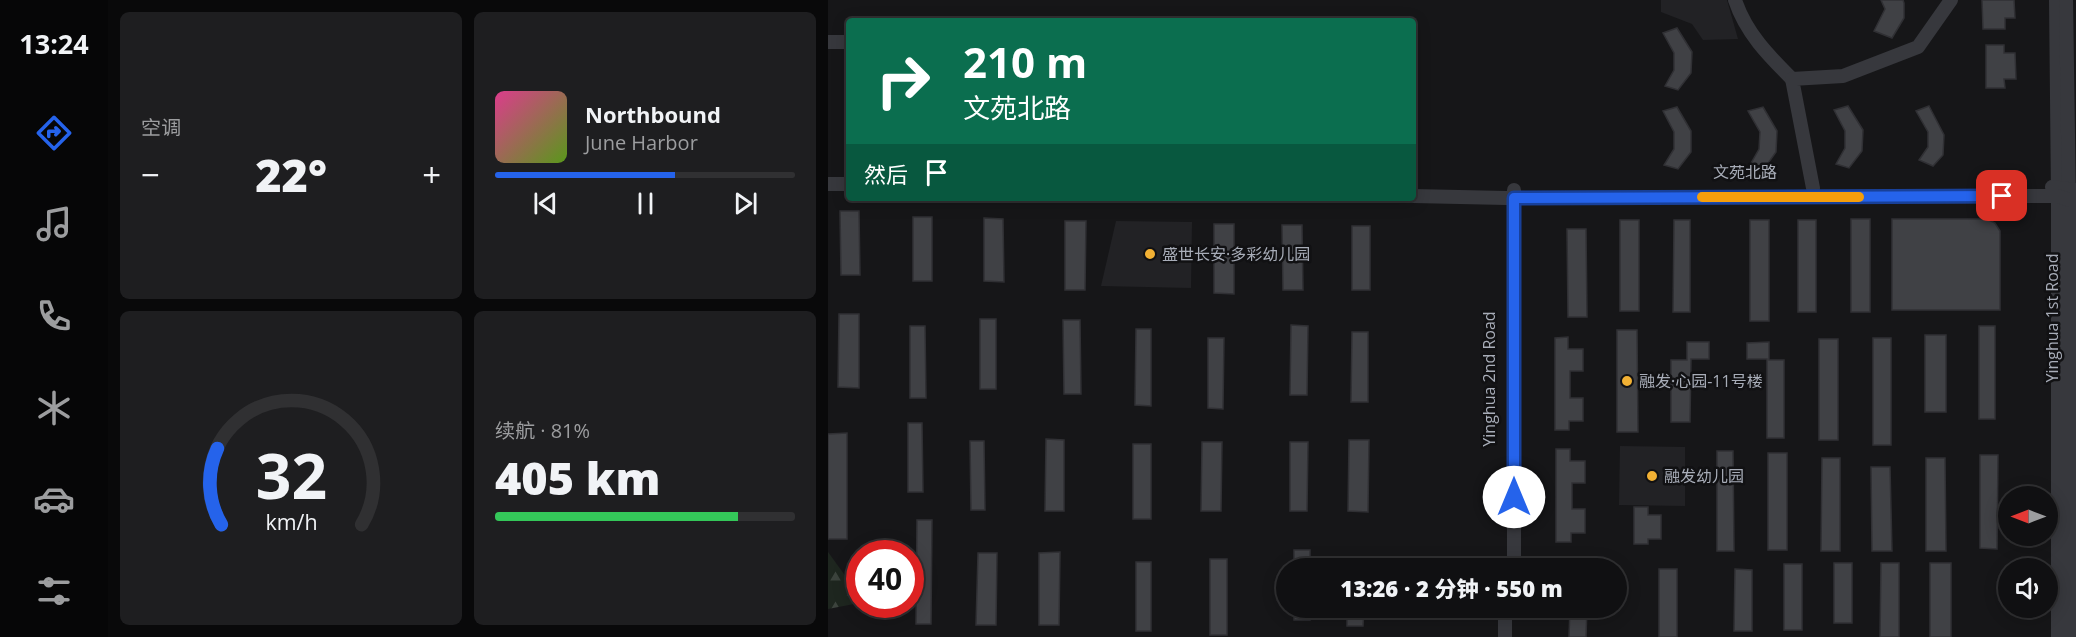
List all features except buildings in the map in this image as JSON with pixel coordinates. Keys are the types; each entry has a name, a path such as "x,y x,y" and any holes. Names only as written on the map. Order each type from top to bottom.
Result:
{"street":[{"path":"1735,0 1740,16 1752,37 1792,79 1813,188"},
{"path":"1792,79 1843,76 1918,48 1951,0"},
{"name":"Yinghua 1st Road","path":"2056,0 2068,194"},
{"name":"Yinghua 1st Road","path":"2066,0 2068,194 2066,632"},
{"path":"828,42 846,42"},
{"path":"828,177 846,177"},
{"path":"828,184 846,184"},
{"name":"文苑北路","path":"1416,196 1813,188 2068,194"},
{"name":"文苑北路","path":"1416,189 1510,194 2068,194"},
{"name":"Yinghua 2nd Road","path":"1505,558 1510,194"},
{"name":"Yinghua 2nd Road","path":"1510,194 1514,558"},
{"path":"1504,637 1505,618"},
{"path":"1514,618 1514,637"}],"shaded area":[{"path":"1661,0 1727,0 1738,39 1703,40 1692,24 1661,12"},
{"path":"1211,17 1264,18 1211,18"},
{"name":"盛世长安·多彩幼儿园","path":"1116,221 1192,222 1191,288 1101,286"},
{"name":"融发幼儿园","path":"1620,446 1685,447 1685,506 1619,505"}],"green space":[{"path":"828,552 846,577 846,606 828,609"}],"slow traffic":[{"path":"1702,197 1859,197"}],"place":[{"name":"盛世长安·多彩幼儿园","path":"1150,254"},
{"name":"融发·心园-11号楼","path":"1627,381"},
{"name":"融发幼儿园","path":"1652,476"}],"route":[{"path":"1514,497 1514,198 2002,196"}]}
